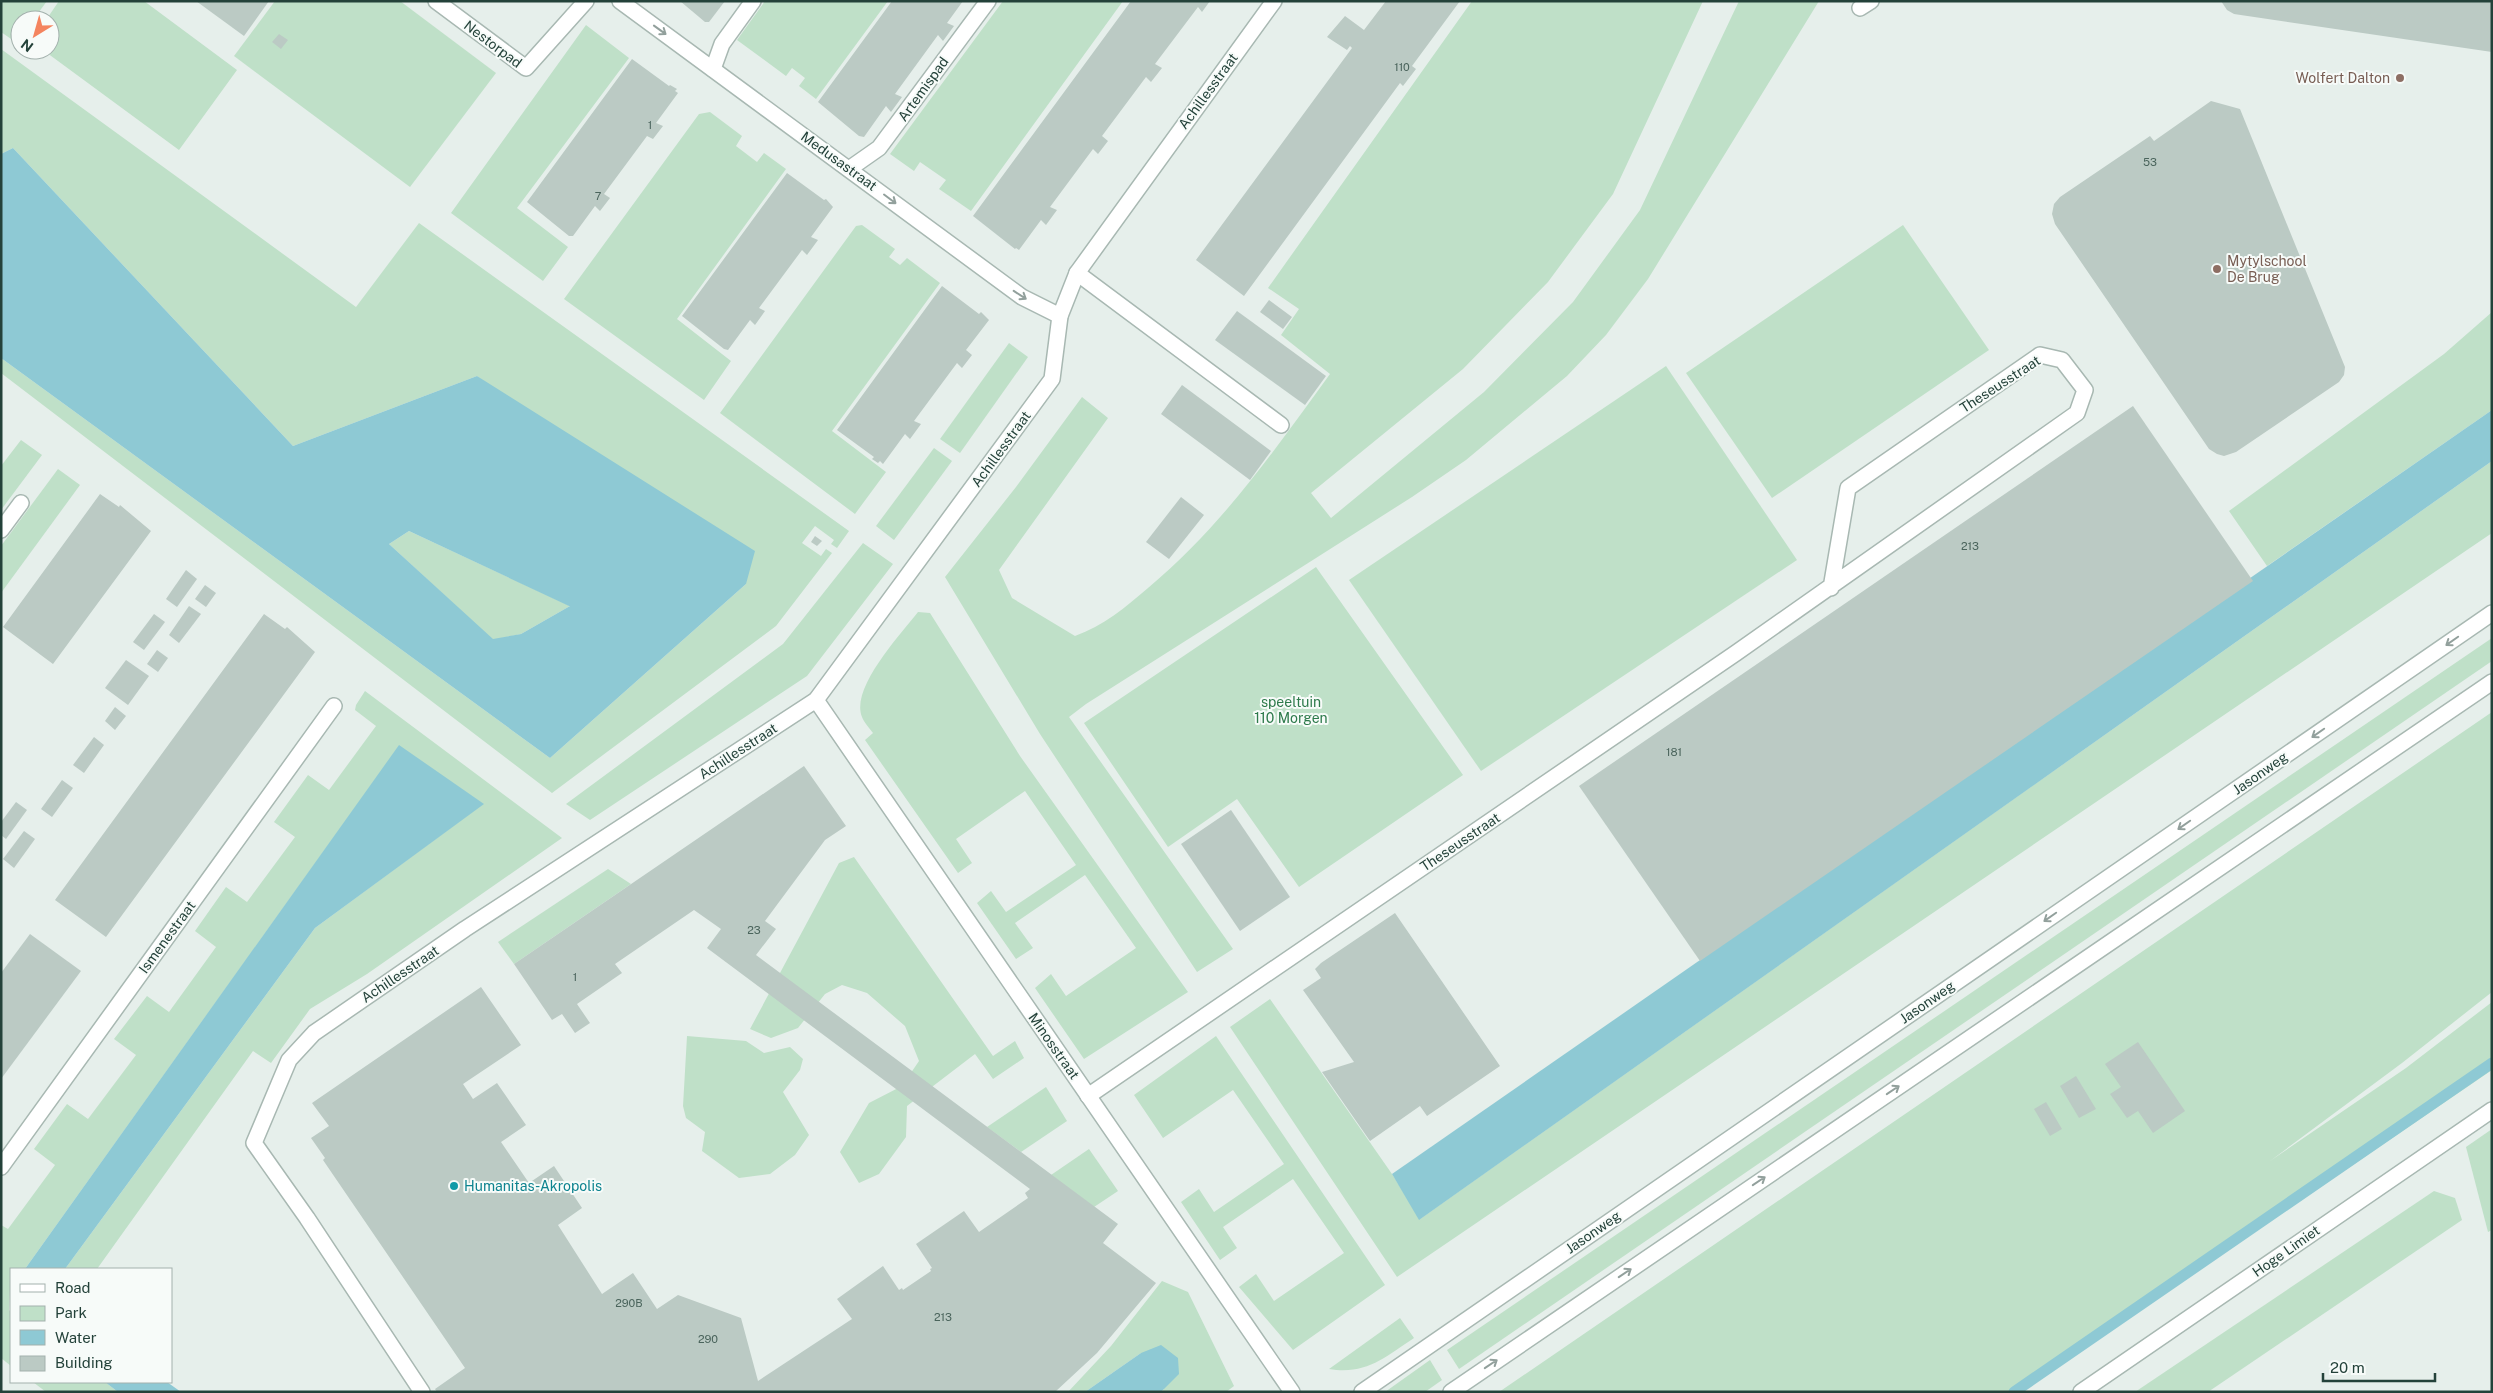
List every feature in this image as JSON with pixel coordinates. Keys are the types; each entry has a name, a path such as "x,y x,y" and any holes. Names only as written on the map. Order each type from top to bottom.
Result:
{"street":[{"name":"Nestorpad","path":"436,1 526,68 586,1"},
{"name":"Medusastraat","path":"620,1 1022,297 1060,316"},
{"path":"713,69 722,44 753,1"},
{"name":"Artemispad","path":"849,169 879,148 988,1"},
{"name":"Achillesstraat","path":"422,1392 307,1218 254,1143 289,1060 314,1033 465,929 816,700 1052,379 1060,316 1077,273 1274,1"},
{"path":"1077,273 1281,425"},
{"name":"Theseusstraat","path":"1088,1096 1831,588 2077,413 2085,390 2062,360 2040,354 1848,488 1831,588"},
{"path":"1,530 21,504"},
{"name":"Jasonweg","path":"1362,1392 2492,613"},
{"path":"1450,1392 2492,682"},
{"name":"Minosstraat","path":"816,700 1292,1392"},
{"name":"Ismenestraat","path":"1,1167 334,706"},
{"name":"Hoge Limiet","path":"2081,1392 2492,1110"}],"green space":[{"path":"1,1 47,1 40,10 10,10 10,38 1,32"},
{"path":"59,1 144,1 237,70 179,150 57,60 60,60 60,10 53,10"},
{"path":"275,1 400,1 496,73 410,187 234,56"},
{"path":"765,1 888,1 816,99 799,86 805,78 792,68 786,76 737,40"},
{"path":"1003,1 1123,1 971,211 939,189 946,180 920,162 914,171 890,154"},
{"path":"1472,1 1703,1 1613,194 1548,282 1463,369 1311,493 1331,518 1484,392 1573,302 1640,210 1739,1 1819,1 1648,279 1606,335 1567,376 1466,460 1412,497 1086,704 1069,717 1233,949 1197,972 1040,734 945,577 1016,487 1082,397 1108,418 999,570 1012,598 1075,636 1095,627 1123,609 1175,564 1200,539 1246,487 1330,374 1281,335 1299,309 1268,288"},
{"path":"586,25 629,58 517,208 568,247 543,281 451,213"},
{"path":"1,49 10,56 10,60 16,60 356,307 419,223 849,531 837,548 831,544 834,540 815,526 802,543 821,556 826,549 832,553 776,626 552,793 1,373 1,358 550,758 746,584 477,376 293,446 13,148 1,154"},
{"path":"710,112 742,136 736,146 757,162 764,153 786,169 677,319 731,361 704,400 564,299 699,114"},
{"path":"862,225 895,249 889,257 900,265 907,258 940,283 832,431 886,472 855,514 720,413 856,226"},
{"path":"1903,225 1989,350 1772,498 1686,373"},
{"path":"2492,312 2492,410 2267,566 2229,511 2444,354"},
{"path":"1009,343 1028,357 960,453 940,439"},
{"path":"1666,366 1797,560 1481,771 1349,580"},
{"path":"21,440 42,455 1,510 1,466"},
{"path":"934,448 952,461 894,540 876,526"},
{"path":"2492,461 2492,533 1397,1277 1230,1027 1270,999 1392,1174 1420,1219"},
{"path":"58,469 80,485 1,593 1,546"},
{"path":"409,531 570,606 521,634 493,640 389,544"},
{"path":"863,543 893,564 807,676 590,820 566,804 783,644"},
{"name":"speeltuin 110 Morgen","path":"1316,567 1463,775 1299,887 1237,799 1168,847 1084,723"},
{"path":"918,612 930,613 1020,756 1188,992 1084,1059 1035,988 1051,974 1066,996 1136,948 1085,875 1015,923 1033,948 1016,959 977,903 991,891 1006,912 1076,865 1025,791 956,839 972,863 958,873 865,740 873,733 862,717 860,705 863,691 879,662"},
{"path":"2492,638 2492,661 1459,1369 1447,1350"},
{"path":"365,691 562,838 367,974 310,1009 271,1063 253,1051 98,1268 66,1268 315,928 483,804 399,746 26,1268 10,1268 10,1365 1,1358 1,1225 8,1229 55,1165 34,1149 67,1104 88,1119 136,1055 114,1039 147,996 169,1012 216,947 195,931 226,887 247,902 295,837 274,822 308,775 329,790 376,726 355,710"},
{"path":"2492,712 2492,992 2402,1063 2270,1161 2406,1068 2492,1002 2492,1070 2020,1392 1499,1392"},
{"path":"854,857 993,1056 1015,1041 1024,1058 993,1079 975,1054 907,1106 906,1137 879,1174 859,1183 840,1152 869,1103 902,1086 919,1061 905,1026 867,993 842,985 825,994 798,1028 771,1038 750,1029 839,863"},
{"path":"608,869 631,884 514,964 498,942"},
{"path":"687,1036 746,1041 764,1053 790,1047 803,1059 800,1070 783,1092 809,1135 795,1155 770,1174 739,1178 702,1151 705,1132 686,1118 683,1106"},
{"path":"1216,1036 1385,1285 1293,1350 1239,1287 1256,1274 1274,1301 1344,1253 1293,1179 1223,1227 1237,1248 1220,1260 1181,1202 1199,1189 1214,1212 1284,1164 1233,1090 1163,1138 1134,1095"},
{"path":"1046,1087 1067,1121 1021,1152 987,1127"},
{"path":"2492,1129 2492,1230 2488,1232 2466,1147"},
{"path":"1089,1149 1118,1191 1094,1207 1051,1175"},
{"path":"2434,1191 2455,1198 2462,1220 2208,1392 2135,1392"},
{"path":"1162,1281 1188,1292 1234,1386 1226,1392 1161,1392 1164,1389 1141,1353 1085,1392 1068,1392 1111,1346"},
{"path":"1400,1318 1414,1338 1384,1358 1364,1367 1354,1370 1329,1369"},
{"path":"1430,1360 1442,1380 1425,1392 1385,1392"},
{"path":"34,1383 106,1383 118,1392 46,1392"}],"water":[{"path":"13,148 293,446 477,376 755,551 746,584 550,758 1,358 1,154","holes":["409,531 569,606 521,634 493,639 389,544"]},
{"path":"2492,410 2492,461 1419,1220 1392,1174"},
{"path":"399,745 484,804 315,928 66,1268 26,1268"},
{"path":"1161,1345 1178,1358 1179,1374 1161,1392 1085,1392 1141,1353"},
{"path":"106,1383 168,1383 181,1392 118,1392"}],"building":[{"path":"196,1 269,1 244,36"},
{"path":"680,1 725,1 709,22 705,22"},
{"path":"892,1 963,1 947,23 954,26 943,41 938,35 895,94 902,97 891,112 886,106 864,137 859,136 818,102"},
{"path":"1131,1 1210,1 1202,12 1198,7 1155,64 1162,68 1151,82 1146,77 1102,136 1108,141 1098,154 1093,149 1050,207 1057,210 1046,225 1041,220 1019,250 1015,249 973,216"},
{"path":"1386,1 1460,1 1412,66 1416,69 1403,86 1400,83 1244,296 1196,260 1352,48 1350,46 1347,50 1327,37 1345,16 1364,30"},
{"path":"2221,1 2492,1 2492,52 2234,14 2227,10"},
{"path":"279,34 288,40 281,49 272,42"},
{"path":"632,59 669,86 677,89 675,91 678,93 656,123 663,126 653,139 647,136 604,194 610,198 600,211 595,206 573,236 569,236 527,202"},
{"path":"2211,101 2240,109 2345,367 2344,375 2339,382 2236,452 2224,456 2209,449 2055,224 2052,214 2054,204 2060,197 2150,136 2154,141"},
{"path":"787,173 824,200 826,199 833,207 811,237 818,240 807,255 802,250 759,308 765,311 755,325 750,320 728,350 724,349 682,316"},
{"path":"942,286 979,314 981,312 989,320 966,350 972,355 962,368 957,363 914,421 921,424 910,439 905,434 883,464 880,461 878,463 872,459 874,457 837,430"},
{"path":"1269,300 1292,317 1283,329 1260,312"},
{"path":"1237,311 1326,376 1305,405 1215,340"},
{"path":"1182,385 1271,451 1250,480 1161,414"},
{"path":"2133,406 2253,581 1700,961 1579,786"},
{"path":"100,494 119,507 120,505 151,531 53,664 3,627"},
{"path":"1181,497 1204,515 1169,559 1146,542"},
{"path":"815,536 822,541 817,546 811,542"},
{"path":"186,570 197,579 177,607 166,599"},
{"path":"205,585 216,593 206,607 195,599"},
{"path":"189,606 201,614 179,643 169,635"},
{"path":"154,614 165,622 144,650 133,642"},
{"path":"264,614 285,629 287,627 315,652 106,937 55,900"},
{"path":"157,650 168,658 158,672 147,664"},
{"path":"126,660 149,676 128,705 105,688"},
{"path":"115,707 126,716 115,730 105,721"},
{"path":"94,737 104,745 84,773 73,765"},
{"name":"Humanitas-Akropolis","path":"804,766 846,826 825,840 765,921 776,929 756,955 1118,1224 1103,1243 1156,1283 1097,1353 1055,1392 437,1392 435,1389 465,1368 323,1160 325,1158 311,1138 329,1126 312,1103 481,987 521,1045 463,1084 473,1099 497,1083 526,1125 501,1142 529,1183 554,1166 582,1208 558,1225 602,1294 633,1273 657,1309 678,1295 741,1318 758,1381 852,1319 837,1299 883,1266 899,1290 902,1288 903,1290 931,1271 930,1269 932,1268 916,1244 964,1211 979,1232 1028,1198 1025,1193 1030,1189 707,948 721,929 694,910 615,964 622,973 577,1004 590,1023 575,1033 562,1014 552,1020 514,964"},
{"path":"62,780 73,788 52,817 41,809"},
{"path":"16,802 27,810 6,839 1,835 1,822"},
{"path":"1231,810 1290,897 1240,931 1181,844"},
{"path":"24,831 35,839 14,868 3,859"},
{"path":"1395,913 1500,1066 1427,1116 1420,1106 1370,1141 1322,1072 1354,1062 1303,990 1321,978 1315,969 1321,963"},
{"path":"30,934 81,971 1,1079 1,973"},
{"path":"2138,1042 2185,1111 2153,1133 2138,1111 2127,1118 2110,1094 2121,1087 2105,1064"},
{"path":"2076,1076 2096,1109 2079,1118 2060,1086"},
{"path":"2046,1102 2062,1129 2050,1136 2034,1109"}],"waterway":[{"path":"2014,1392 2492,1063"}],"place":[{"name":"Wolfert Dalton","path":"2400,78"},
{"name":"Mytylschool De Brug","path":"2217,269"},
{"name":"Humanitas-Akropolis","path":"454,1186"}]}
